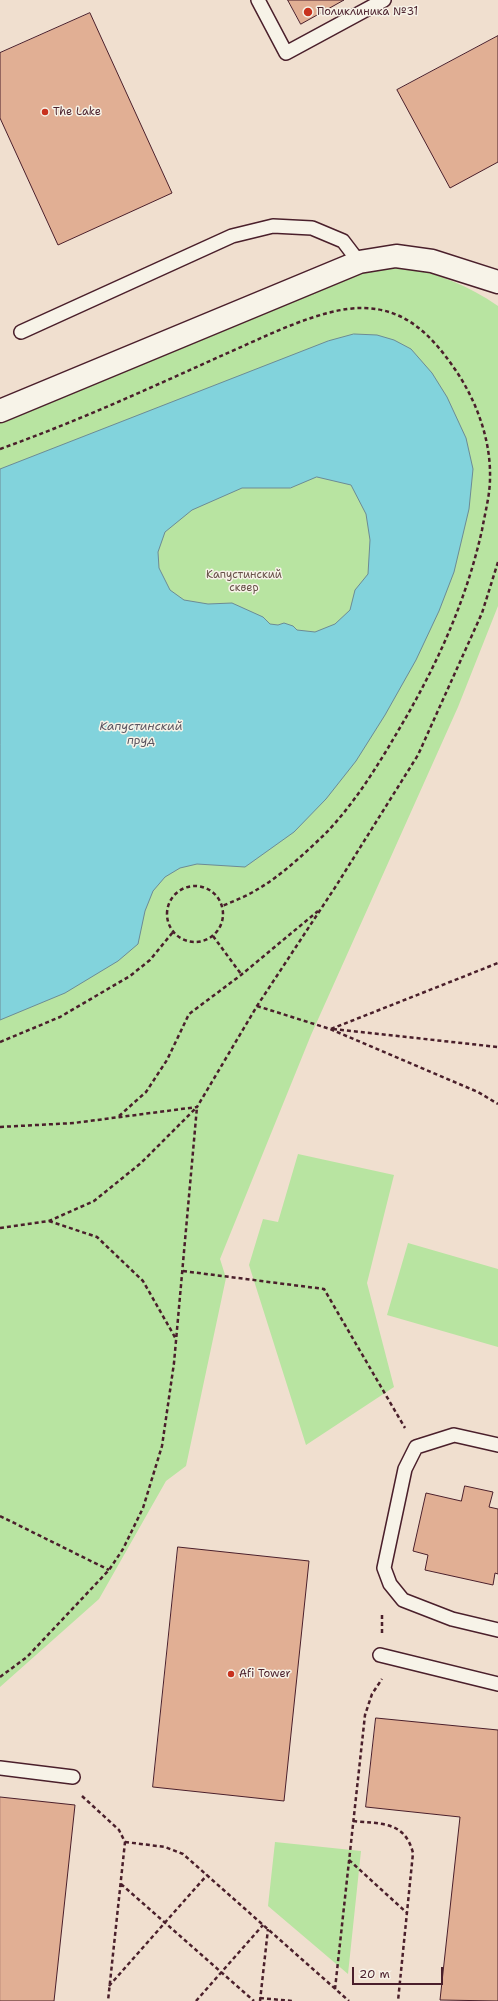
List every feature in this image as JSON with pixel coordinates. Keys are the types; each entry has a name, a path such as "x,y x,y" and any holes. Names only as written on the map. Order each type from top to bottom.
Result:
{"street":[{"path":"0,411 359,262 396,256 432,261 498,282"}],"lane":[{"path":"258,0 286,53 384,0"},
{"path":"21,332 232,236 273,226 312,228 343,241 359,262"},
{"path":"498,1445 454,1435 416,1447 405,1469 384,1568 390,1584 403,1600 452,1619 498,1630"},
{"path":"380,1655 498,1684"},
{"path":"0,1768 73,1777"}],"path":[{"path":"0,449 108,406 256,341 328,312 366,308 398,315 423,330 441,349 465,384 482,424 488,454 490,478 486,511 476,554 466,590 452,628 424,687 379,764 353,801 325,834 291,864 259,889 222,906"},
{"path":"0,1228 49,1221 94,1201 141,1163 197,1107 257,1006 322,908 418,755 482,614 498,562"},
{"path":"197,886 208,889 216,896 222,906 223,917 219,928 213,936 203,941 192,942 181,939 173,932 168,922 166,912 170,901 177,892 186,887 197,886"},
{"path":"118,1116 146,1092 167,1060 189,1014 322,908"},
{"path":"0,1042 60,1017 130,976 150,960 173,932"},
{"path":"213,936 241,974"},
{"path":"330,1029 498,963"},
{"path":"257,1006 330,1029 478,1092 498,1104"},
{"path":"330,1029 498,1047"},
{"path":"0,1126 74,1122 197,1107"},
{"path":"0,1677 27,1657 109,1570 136,1526 143,1508 162,1446 176,1340 197,1107"},
{"path":"49,1221 97,1237 142,1281 176,1340"},
{"path":"183,1272 324,1289 416,1447"},
{"path":"0,1516 109,1570"},
{"path":"335,1989 365,1715 368,1703 375,1689 396,1659"},
{"path":"58,1775 115,1826 121,1833 125,1842 108,2001"},
{"path":"353,1821 389,1824 401,1831 407,1837 414,1854 398,2001"},
{"path":"125,1842 172,1848 183,1854 349,2001"},
{"path":"349,1859 407,1914"},
{"path":"109,1986 207,1875"},
{"path":"120,1884 254,2001"},
{"path":"196,2001 263,1925"},
{"path":"268,1929 260,1999 292,2001"}],"green space":[{"name":"Капустинский сквер","path":"405,267 430,273 454,282 476,292 498,306 498,606 458,707 311,1035 220,1259 226,1278 186,1466 166,1481 99,1599 0,1687 0,418 361,271"},
{"path":"298,1154 394,1175 367,1283 394,1387 306,1445 249,1265 263,1219 278,1222"},
{"path":"408,1243 498,1269 498,1347 387,1315"},
{"path":"275,1842 361,1851 348,1974 268,1906"}],"water":[{"name":"Капустинский пруд","path":"354,334 377,335 394,340 411,349 432,373 447,397 466,438 473,469 469,509 454,572 439,611 416,660 385,715 356,761 326,799 294,832 245,867 197,864 180,868 165,877 153,891 145,911 138,944 118,961 65,993 0,1020 0,469 328,341","holes":["317,477 351,485 366,514 370,540 368,574 355,590 350,610 335,624 315,632 297,630 293,626 284,623 278,625 270,624 263,617 232,603 208,604 184,600 170,590 159,568 158,552 165,532 192,510 242,488 290,488"]}],"building":[{"name":"Поликлиника №31","path":"288,0 344,0 301,24"},
{"path":"90,13 172,193 58,245 0,118 0,53"},
{"path":"498,36 498,162 450,188 397,90"},
{"path":"465,1486 493,1492 489,1507 498,1509 498,1574 495,1573 493,1585 425,1570 428,1555 413,1551 426,1493 461,1501"},
{"name":"Afi Tower","path":"178,1547 309,1561 284,1801 153,1787"},
{"path":"376,1718 498,1730 498,2001 440,2000 460,1817 366,1807"},
{"path":"0,1797 75,1805 54,2001 0,2001"}],"place":[{"name":"Поликлиника №31","path":"308,12"},
{"name":"The Lake","path":"45,112"},
{"name":"Afi Tower","path":"231,1674"}]}
